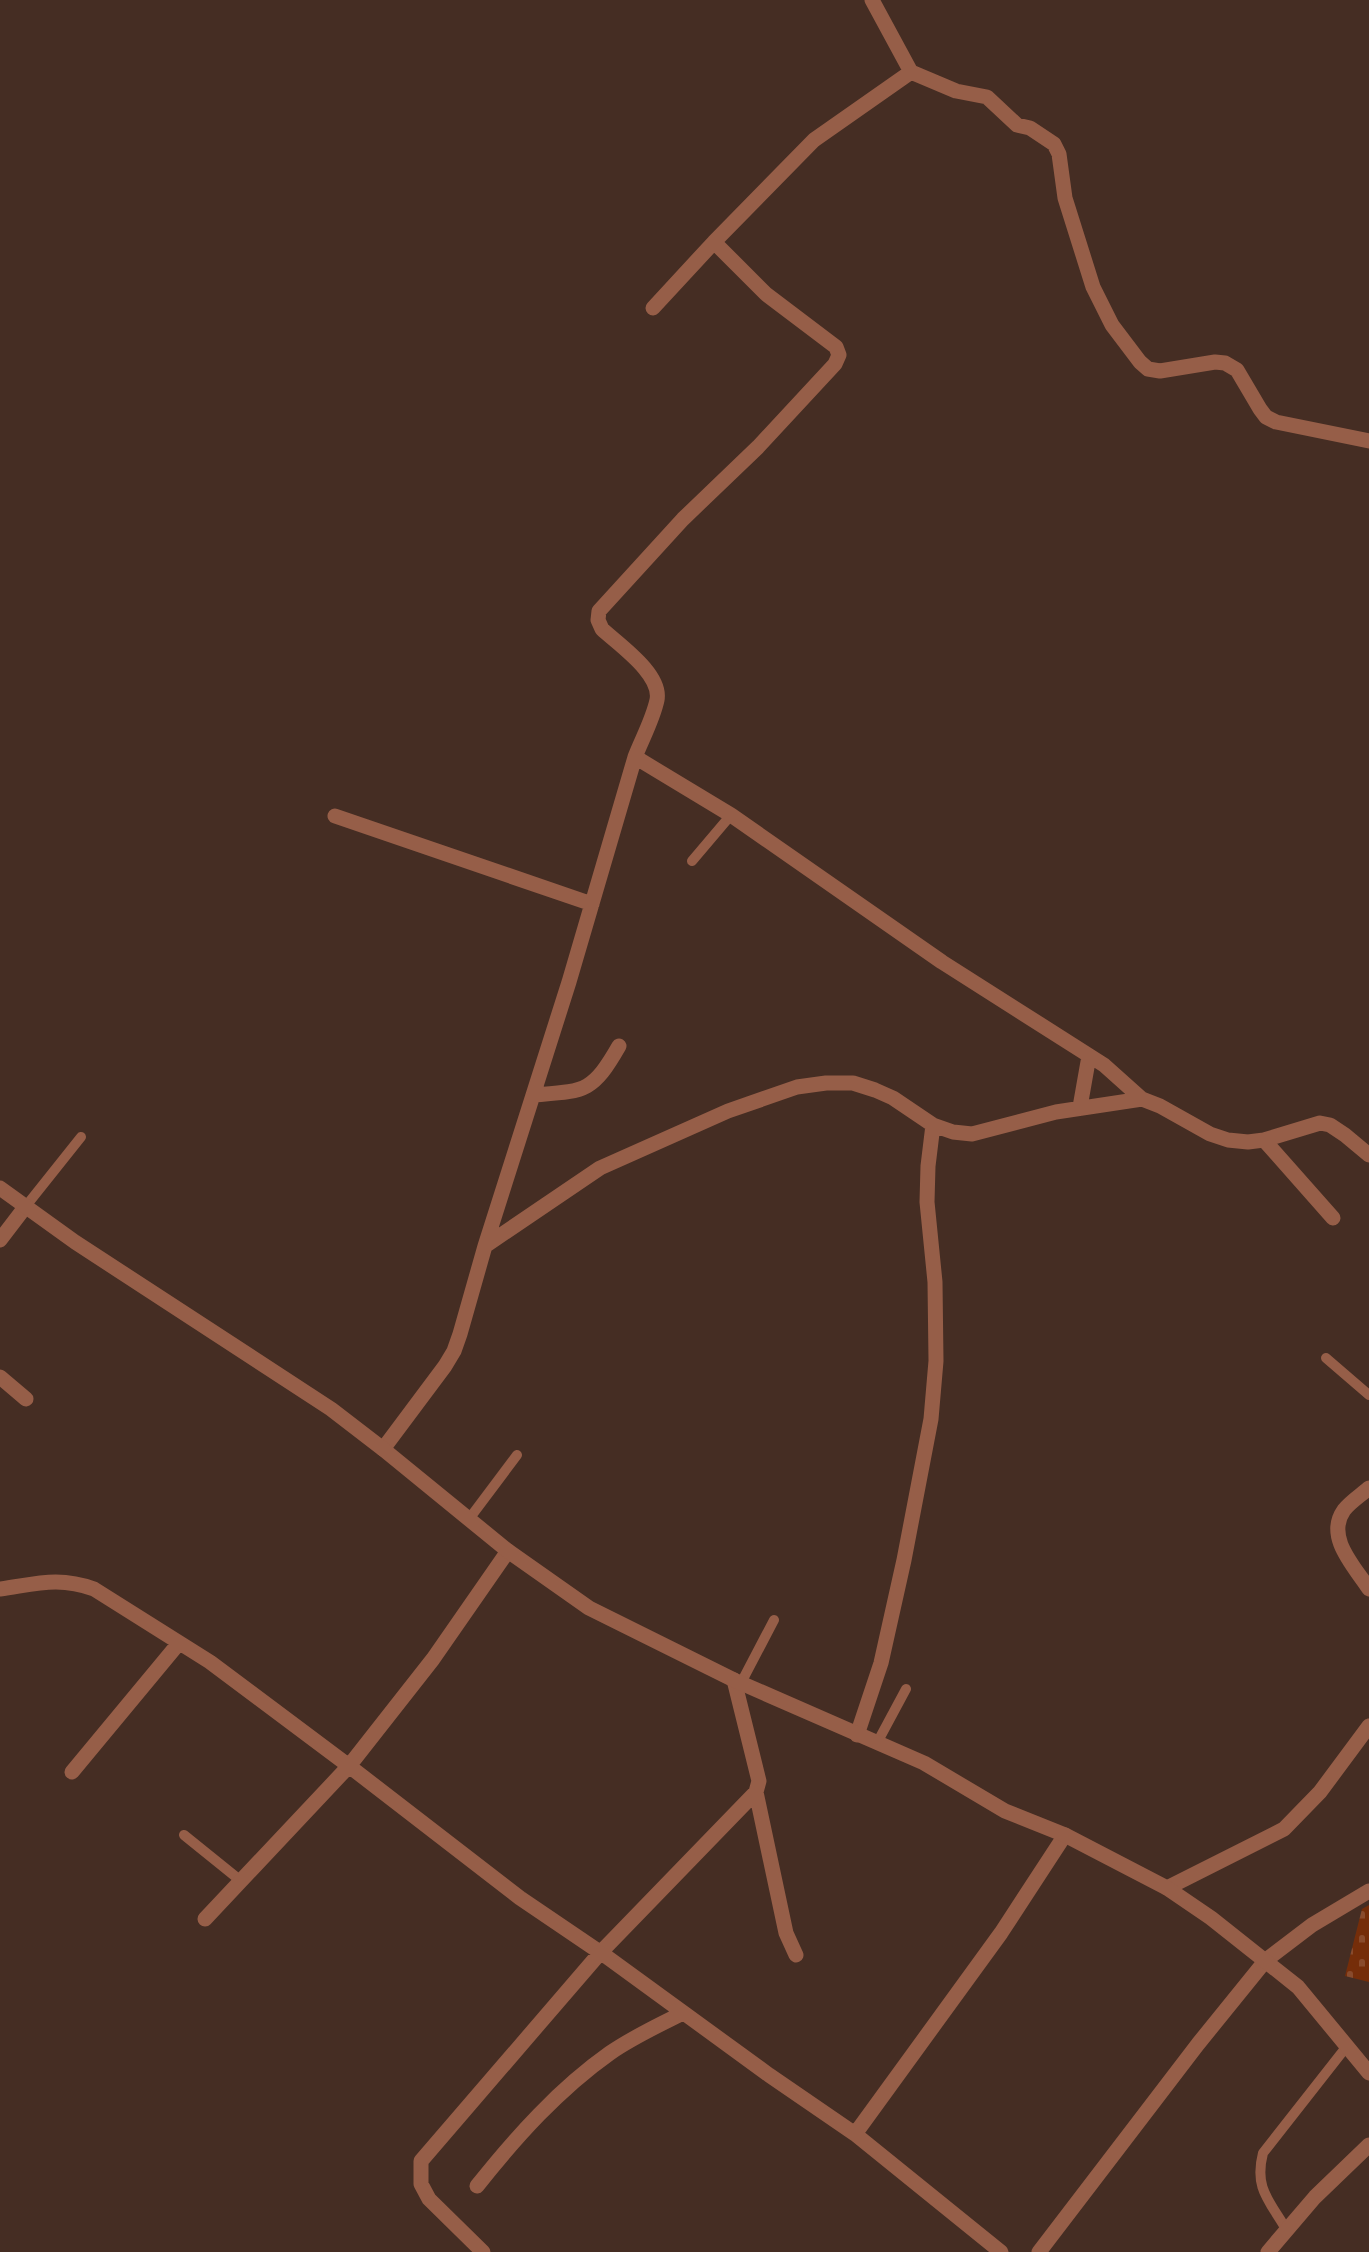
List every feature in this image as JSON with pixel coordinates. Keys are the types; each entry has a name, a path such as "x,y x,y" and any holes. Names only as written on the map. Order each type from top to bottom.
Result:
{"street":[{"path":"872,0 911,72 956,91 987,97 1017,125 1030,128 1054,144 1059,154 1065,198 1093,287 1112,325 1140,362 1148,369 1160,371 1225,363 1237,370 1266,417 1287,426 1369,441"},
{"path":"653,308 814,140 911,72"},
{"path":"383,1449 454,1351 635,757 657,700 657,688 652,676 602,628 598,620 599,611 683,519 758,447 835,364 839,355 836,347 766,294 714,242"},
{"path":"635,757 730,815 942,962 1104,1065 1142,1099 1160,1106 1210,1134 1238,1141 1264,1140 1320,1123 1330,1125 1369,1155"},
{"path":"335,816 592,904"},
{"path":"533,1095 574,1092 591,1085 605,1070 619,1046"},
{"path":"1080,1107 1089,1056"},
{"path":"485,1246 600,1168 728,1111 797,1087 826,1083 853,1083 893,1098 933,1125 953,1132 972,1134 1080,1107 1142,1099"},
{"path":"857,1735 881,1664 931,1419 936,1361 935,1282 927,1202 933,1125"},
{"path":"1264,1140 1333,1218"},
{"path":"0,1188 84,1247 299,1387 383,1449 508,1551 589,1608 738,1682 924,1763 1005,1811 1065,1835 1167,1888 1211,1918 1298,1987 1369,2073"},
{"path":"0,1240 26,1206"},
{"path":"0,1377 26,1399"},
{"path":"1369,1488 1345,1509 1337,1524 1339,1543 1369,1589"},
{"path":"205,1919 349,1766 433,1659 508,1551"},
{"path":"0,1589 52,1581 75,1582 94,1589 210,1662 520,1898 855,2134 1001,2252"},
{"path":"72,1772 178,1643"},
{"path":"738,1682 759,1781 756,1792 786,1933 796,1955"},
{"path":"1167,1888 1284,1829 1320,1792 1369,1726"},
{"path":"483,2252 429,2199 421,2184 421,2161 600,1953 756,1792"},
{"path":"855,2134 1001,1933 1065,1835"},
{"path":"1039,2252 1184,2061 1266,1960 1312,1924 1369,1890"},
{"path":"477,2186 516,2138 580,2078 611,2053 683,2013"},
{"path":"1268,2252 1286,2229 1369,2145"}],"lane":[{"path":"692,861 730,815"},
{"path":"26,1206 81,1137"},
{"path":"1326,1358 1369,1395"},
{"path":"469,1519 516,1455"},
{"path":"738,1682 774,1620"},
{"path":"877,1743 906,1689"},
{"path":"184,1835 241,1881"},
{"path":"1286,2229 1260,2184 1259,2167 1263,2152 1347,2046"}],"green space":[{"path":"1369,1905 1369,1982 1345,1976 1362,1909"}]}
